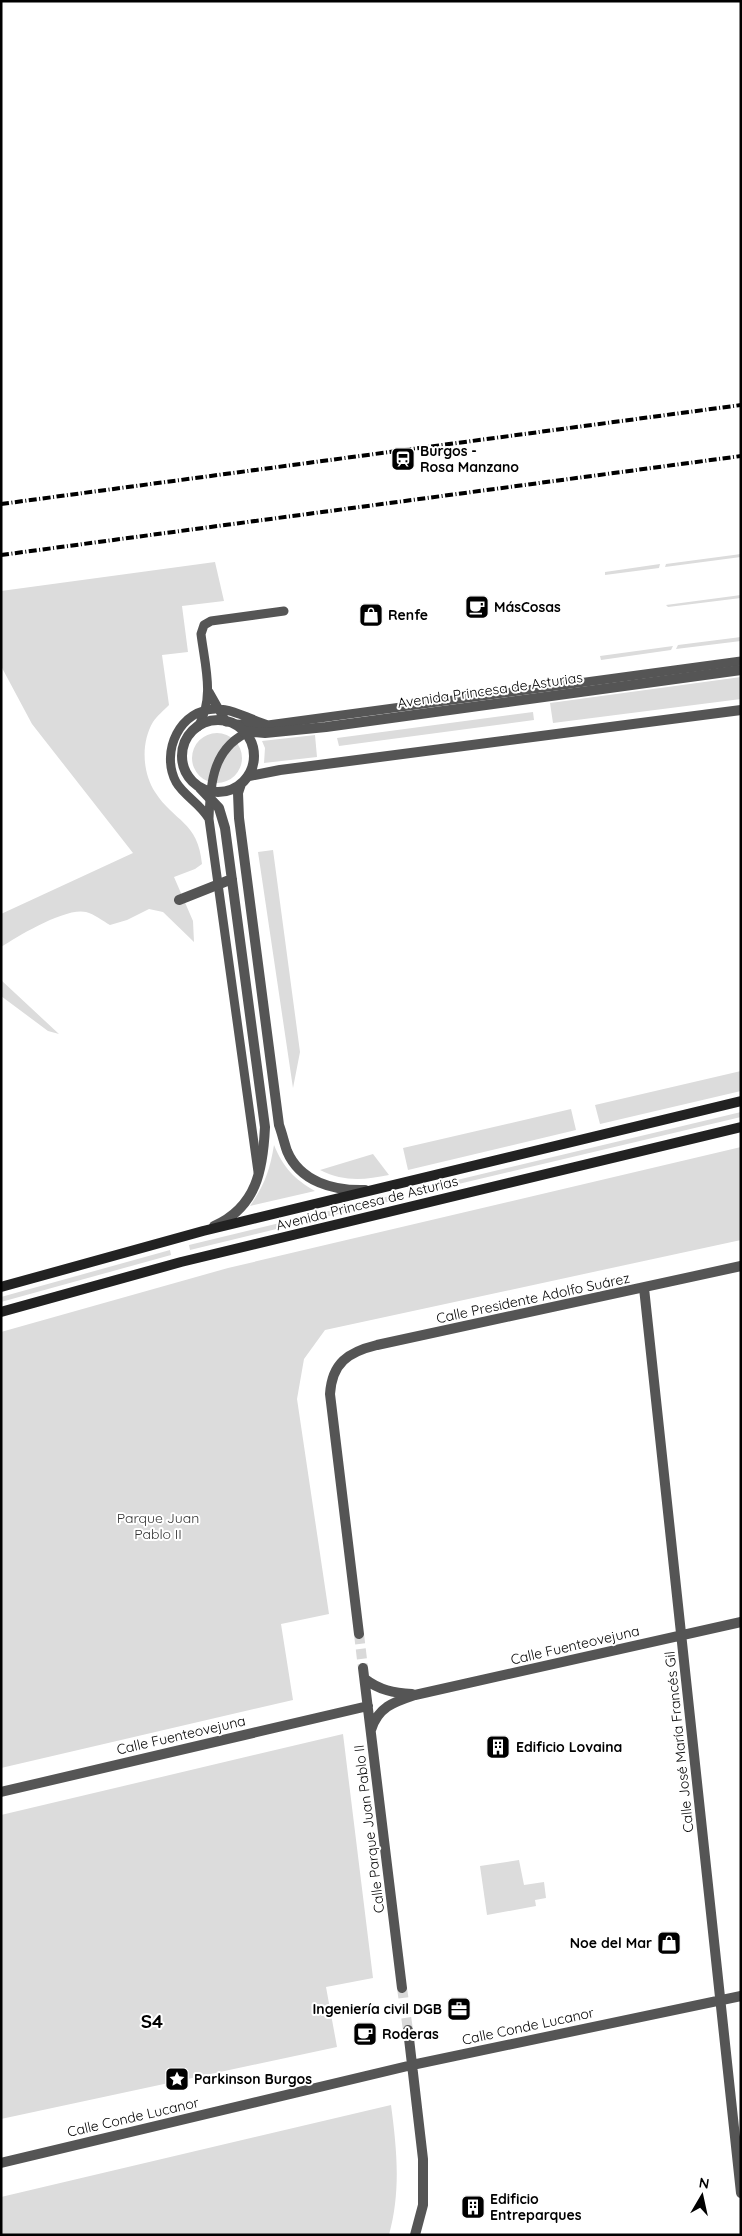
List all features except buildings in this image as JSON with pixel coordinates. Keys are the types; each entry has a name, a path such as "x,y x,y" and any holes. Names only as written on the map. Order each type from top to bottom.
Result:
{"main road":[{"name":"Avenida Princesa de Asturias","path":"1,1287 203,1231 741,1101"},
{"name":"Avenida Princesa de Asturias","path":"1,1312 181,1262 741,1127"}],"street":[{"name":"Avenida Princesa de Asturias","path":"198,727 210,722 265,733 326,727 741,670"},
{"path":"249,776 286,769 741,710"},
{"path":"198,727 188,738 182,751 183,765 190,778 207,792 223,817 265,1127 263,1158 259,1176 251,1193 226,1220 203,1231"},
{"path":"207,792 227,791 241,784 249,776 254,764 254,752 240,729"},
{"name":"Avenida Princesa de Asturias","path":"241,784 238,793 239,818 279,1125 287,1152 298,1167 315,1182 334,1189 376,1189"},
{"path":"179,900 232,879"},
{"name":"Calle Presidente Adolfo Suárez","path":"359,1634 330,1394 331,1381 337,1367 347,1357 361,1349 741,1266"},
{"name":"Calle José María Francés Gil","path":"644,1288 741,2193"},
{"name":"Calle Fuenteovejuna","path":"371,1730 374,1720 386,1706 415,1695 741,1622"},
{"name":"Calle Parque Juan Pablo II","path":"363,1668 402,1988"},
{"name":"Calle Fuenteovejuna","path":"364,1679 389,1692 415,1695"},
{"name":"Calle Fuenteovejuna","path":"1,1792 368,1706"},
{"name":"Calle Conde Lucanor","path":"1,2163 412,2065 741,1996"},
{"path":"408,2030 423,2159 423,2205 416,2235"}],"lane":[{"path":"198,727 207,710 208,691 201,634 204,626 212,621 284,611"},
{"path":"259,1176 209,819 207,792 218,758 240,729 741,662"},
{"path":"208,691 217,709 240,729 268,725"},
{"path":"209,819 206,812 177,783 171,768 170,753 173,740 181,727 193,716 207,710 217,709 268,725"}],"green space":[{"path":"741,554 741,557 665,567 666,564"},
{"path":"215,562 224,601 182,606 188,652 162,655 169,705 153,722 146,739 145,748 145,766 155,792 162,802 190,830 200,850 202,864 195,869 174,877 193,921 194,942 163,912 149,909 127,920 110,925 86,912 67,914 42,924 1,947 1,914 133,853 32,724 1,666 1,591"},
{"path":"660,564 659,568 605,575 605,572"},
{"path":"741,595 741,598 668,607 666,605"},
{"path":"741,637 741,641 676,649 678,645"},
{"path":"673,646 671,650 601,660 600,656"},
{"path":"741,677 741,699 553,723 550,703"},
{"path":"533,712 534,720 339,746 337,738"},
{"path":"217,733 227,735 235,740 240,748 242,758 240,768 235,776 227,781 217,783 207,781 199,776 194,768 192,758 194,748 199,740 207,735"},
{"path":"315,735 317,757 264,763 265,748 262,741"},
{"path":"273,850 300,1052 293,1088 258,852"},
{"path":"1,980 59,1034 48,1031 1,996"},
{"path":"741,1071 741,1091 600,1124 595,1105"},
{"path":"571,1109 576,1130 408,1170 403,1148"},
{"path":"741,1112 741,1117 412,1195 411,1191"},
{"path":"274,1145 281,1160 290,1172 315,1191 250,1206 266,1177"},
{"name":"Parque Juan Pablo II","path":"741,1147 741,1240 325,1330 304,1359 297,1399 329,1614 281,1624 293,1700 1,1768 1,1332 228,1268"},
{"path":"373,1154 389,1175 354,1179 337,1177 320,1170"},
{"path":"394,1195 395,1200 190,1250 189,1245"},
{"path":"170,1250 171,1255 1,1302 1,1297"},
{"path":"343,1734 373,1978 326,1987 337,2047 1,2119 1,1815"},
{"path":"519,1860 524,1885 544,1882 546,1898 535,1900 536,1906 487,1915 480,1866"},
{"path":"391,2105 397,2170 393,2219 389,2235 1,2235 1,2197"}],"tunnel":[{"path":"359,1634 363,1668"},
{"path":"402,1988 408,2030"}],"railway":[{"path":"1,504 741,405"},
{"path":"1,555 741,456"}],"place":[{"name":"Burgos - Rosa Manzano","path":"403,459"},
{"name":"MásCosas","path":"477,607"},
{"name":"Renfe","path":"371,615"},
{"name":"Edificio Lovaina","path":"498,1747"},
{"name":"Noe del Mar","path":"669,1943"},
{"name":"Ingeniería civil DGB","path":"459,2009"},
{"name":"Roderas","path":"365,2034"},
{"name":"Parkinson Burgos","path":"177,2079"},
{"name":"Edificio Entreparques","path":"473,2207"}],"district":[{"name":"S4","path":"152,2021"}]}
